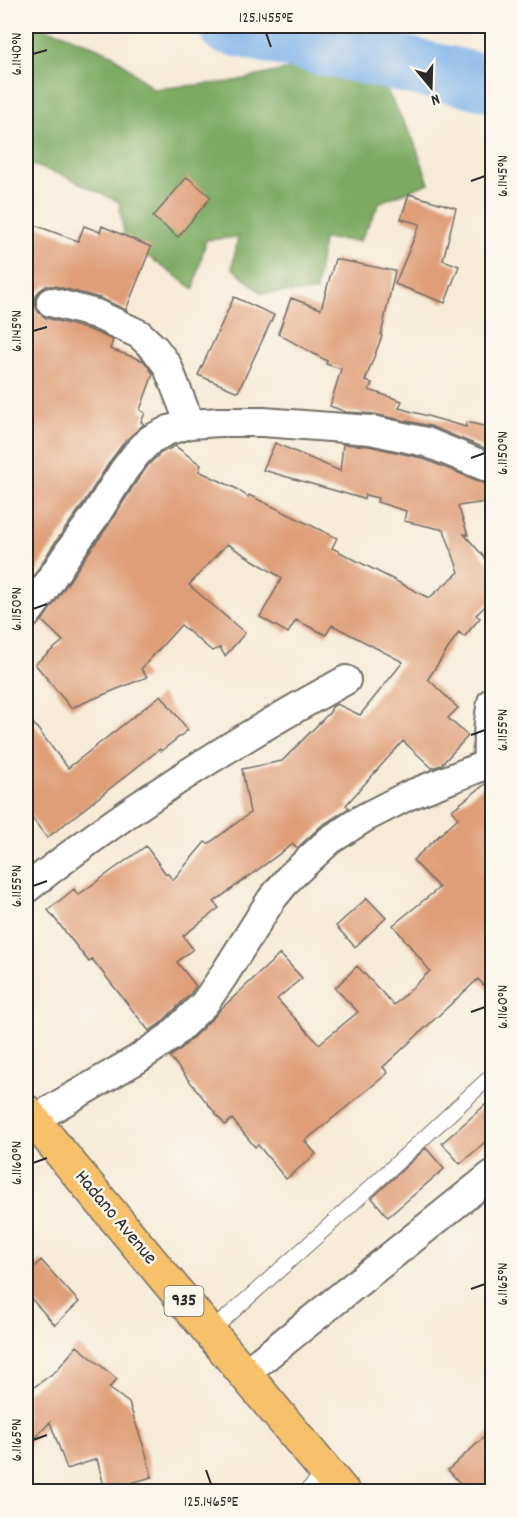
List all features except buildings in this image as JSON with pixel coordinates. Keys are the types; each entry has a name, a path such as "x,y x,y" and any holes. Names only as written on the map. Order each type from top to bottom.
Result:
{"main road":[{"name":"Hadano Avenue","path":"29,1115 244,1374 325,1485"}],"street":[{"path":"51,302 96,314 139,334 155,349 167,365 190,424"},
{"path":"26,615 137,453 151,439 169,430 190,424 264,422 371,430 426,442 492,470"},
{"path":"26,890 115,823 183,777 291,710 346,680"},
{"path":"29,1115 136,1060 170,1037 204,1004 283,885 330,840 364,818 407,796 490,764 487,740 492,702"},
{"path":"244,1374 492,1175"}],"lane":[{"path":"210,1332 492,1075"}],"green space":[{"path":"26,26 37,26 61,33 112,54 153,89 230,82 308,65 382,82 413,139 429,183 380,202 360,241 323,239 316,292 262,293 232,268 238,237 206,240 194,289 125,240 119,202 65,176 26,163"}],"waterway":[{"path":"227,26 492,84"}]}
